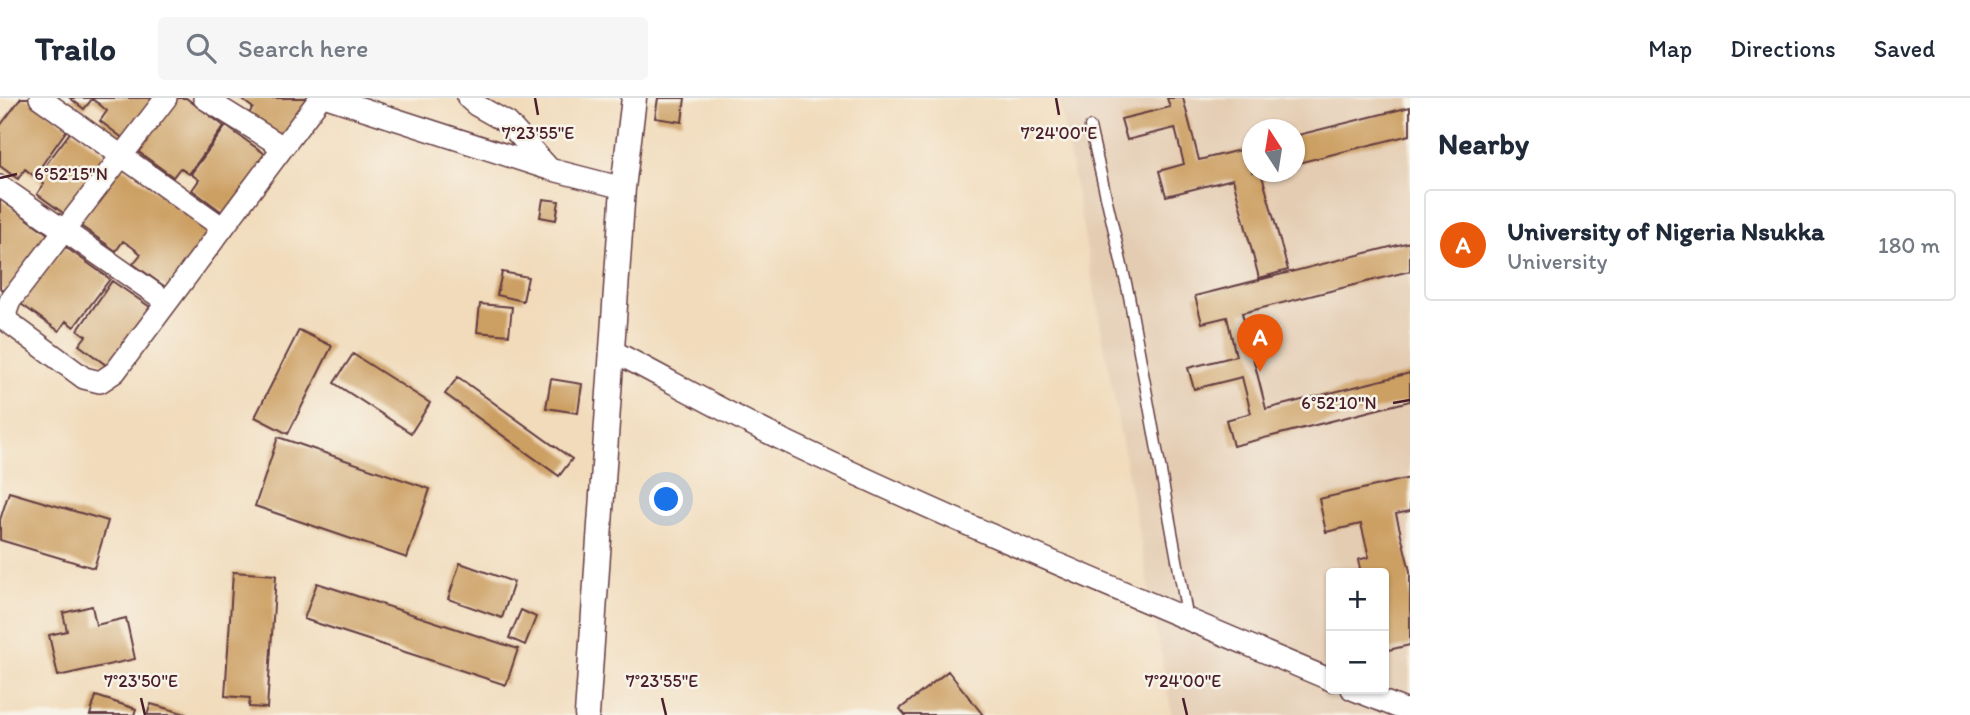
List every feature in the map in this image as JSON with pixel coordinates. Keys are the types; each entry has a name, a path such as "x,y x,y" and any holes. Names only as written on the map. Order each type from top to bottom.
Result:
{"street":[{"path":"40,98 223,228"},
{"path":"166,98 10,301 6,312 7,321 84,378 100,382 116,372 320,98"},
{"path":"204,98 283,147"},
{"path":"330,98 549,169 623,188"},
{"path":"468,98 508,123 549,169"},
{"path":"587,715 623,188 634,98"},
{"path":"0,186 167,302"},
{"path":"611,350 779,438 1188,620 1326,678"},
{"path":"1365,694 1410,712"}],"lane":[{"path":"1090,127 1129,296 1188,620"}],"shaded area":[{"path":"1059,98 1410,98 1410,715 1172,715"}],"building":[{"path":"21,98 28,98 69,127 34,176 25,169 18,179 0,166 0,126"},
{"path":"70,98 161,98 128,142 100,121 107,111 99,104 92,99 84,109"},
{"path":"174,98 186,98 224,126 189,174 180,168 173,177 136,150"},
{"path":"240,98 317,98 283,145 245,118 253,108"},
{"path":"658,98 685,98 682,122 655,118"},
{"path":"1167,98 1183,98 1199,160 1242,149 1242,182 1264,182 1288,270 1259,278 1233,179 1166,196 1159,171 1184,164 1175,128 1127,140 1121,119 1170,107"},
{"path":"1410,107 1410,135 1305,161 1305,133"},
{"path":"226,126 272,159 229,217 192,190 199,180 191,174"},
{"path":"72,130 108,157 66,215 37,194 44,184 36,178"},
{"path":"121,166 213,233 171,291 133,264 141,254 132,247 123,241 116,251 78,224"},
{"path":"0,199 52,237 9,295 0,288"},
{"path":"543,199 559,201 556,220 540,217"},
{"path":"1410,242 1410,271 1242,313 1266,409 1410,373 1410,401 1233,446 1226,420 1251,413 1242,377 1194,389 1188,368 1236,356 1227,317 1202,323 1195,296"},
{"path":"64,246 110,279 74,327 66,321 59,331 21,304"},
{"path":"502,272 528,277 523,301 497,295"},
{"path":"112,281 153,309 110,368 79,345 86,336 78,330"},
{"path":"480,304 512,307 509,335 477,332"},
{"path":"299,330 332,346 288,434 255,417"},
{"path":"353,354 430,403 411,433 334,383"},
{"path":"458,377 572,459 559,476 445,394"},
{"path":"551,379 582,384 578,413 546,408"},
{"path":"278,437 430,489 407,558 255,506"},
{"path":"1410,478 1410,511 1396,514 1410,571 1410,645 1389,650 1389,568 1360,568 1358,560 1369,557 1361,524 1326,532 1319,499"},
{"path":"9,492 108,521 94,568 0,540 0,520"},
{"path":"460,563 514,582 502,618 448,599"},
{"path":"233,572 276,575 267,708 249,707 250,698 225,696"},
{"path":"317,583 518,649 506,685 304,619"},
{"path":"92,606 96,625 126,618 135,659 58,676 49,635 67,631 63,613"},
{"path":"521,610 536,617 525,645 509,638"},
{"path":"948,671 983,715 905,715 900,709"},
{"path":"96,696 136,709 134,715 90,715"},
{"path":"151,704 186,714 186,715 147,715"}],"place":[{"name":"University of Nigeria Nsukka","path":"1260,372"}]}
